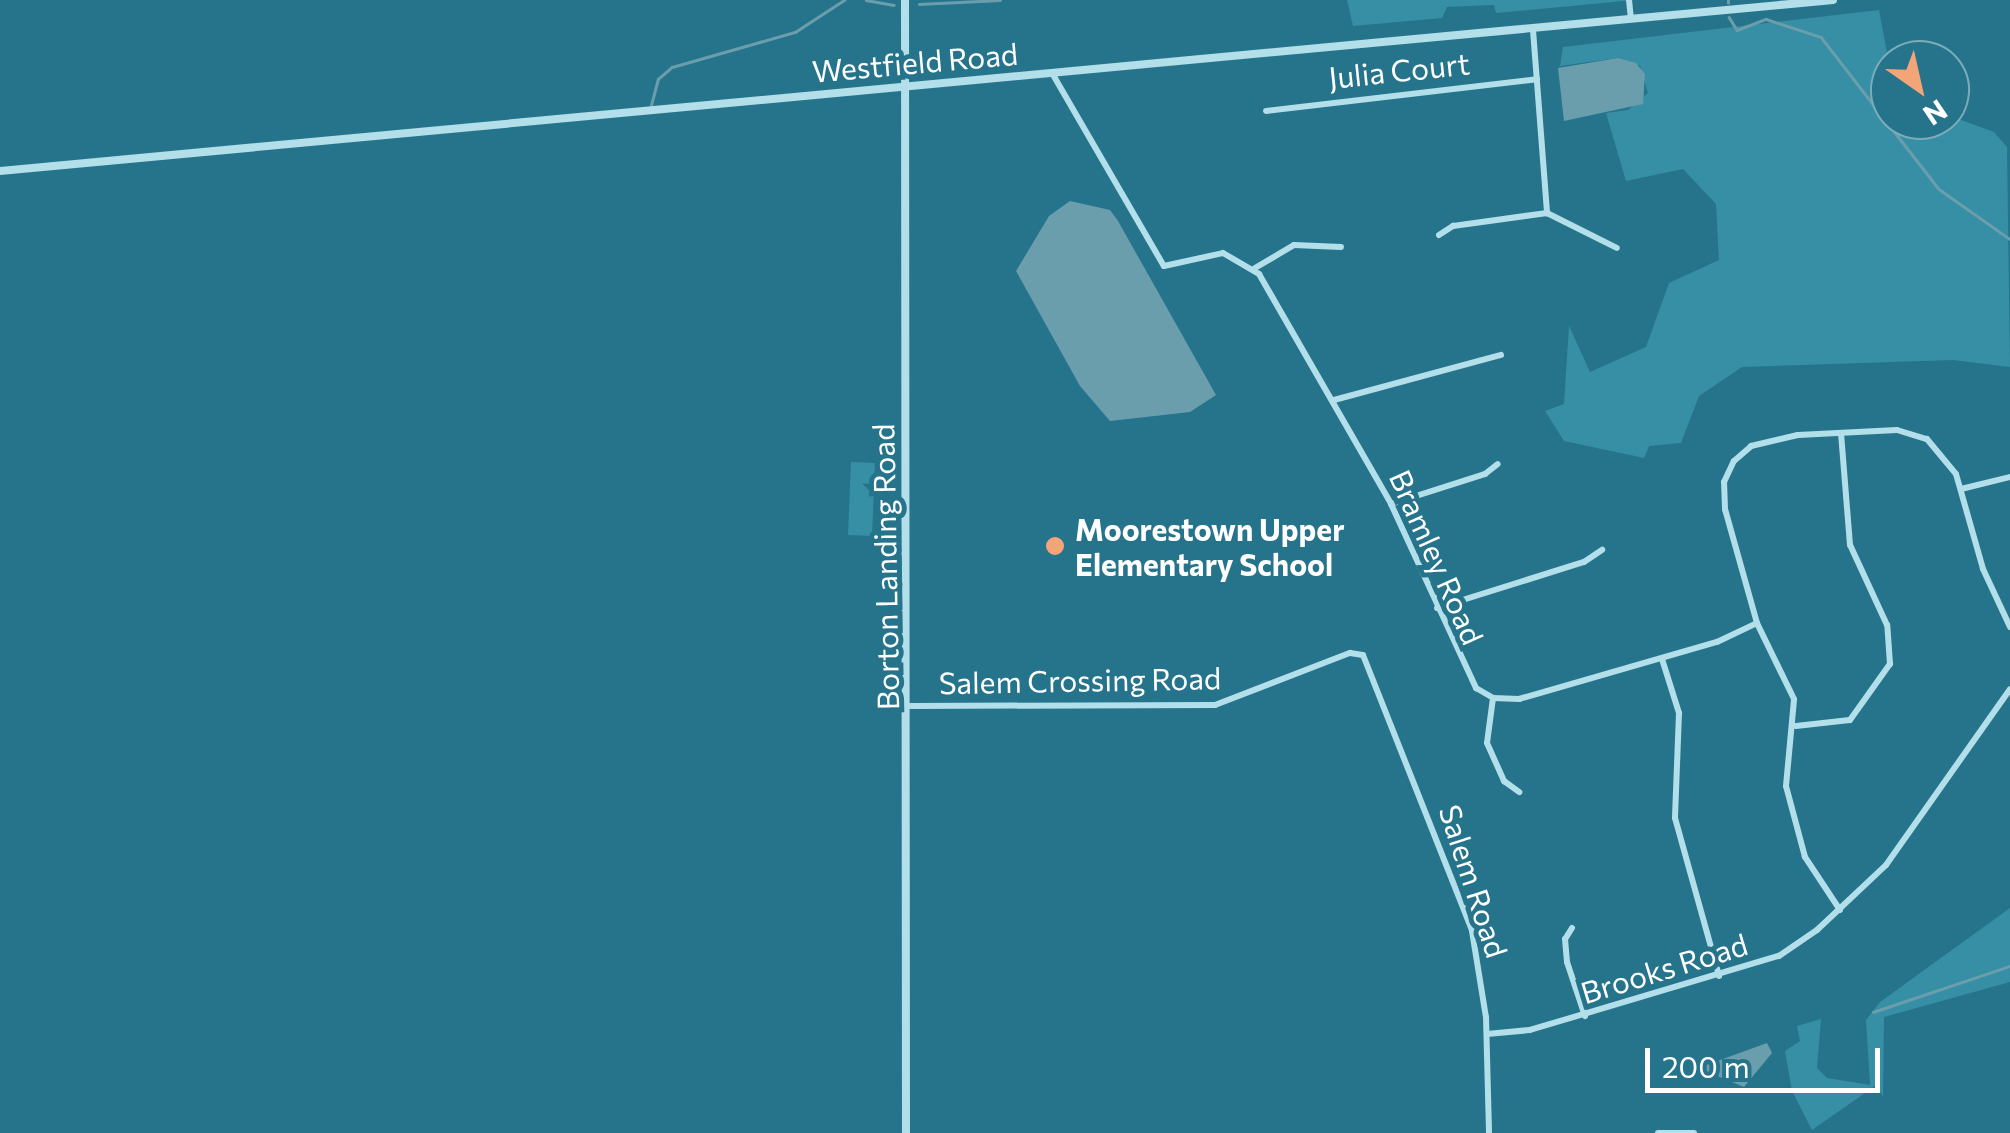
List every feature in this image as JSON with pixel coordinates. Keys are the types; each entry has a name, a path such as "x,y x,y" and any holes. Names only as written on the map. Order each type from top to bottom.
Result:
{"street":[{"name":"Borton Landing Road","path":"905,0 910,706 906,1133"},
{"path":"1629,0 1631,19"},
{"name":"Westfield Road","path":"0,171 1833,0"},
{"path":"1533,30 1548,213"},
{"path":"1052,73 1169,268 1215,252 1255,268 1294,245 1341,247"},
{"name":"Julia Court","path":"1266,111 1537,79"},
{"path":"1440,235 1453,226 1548,213 1617,248"},
{"name":"Bramley Road","path":"1255,268 1391,504 1464,671 1493,698"},
{"path":"1334,400 1501,355"},
{"path":"1796,726 1850,720 1890,664 1887,625 1850,546 1841,434"},
{"path":"1840,910 1805,856 1786,786 1796,726 1790,688 1757,623 1725,509 1730,468 1744,450 1768,439 1917,434 1944,454 1962,489 1983,569 2010,627"},
{"path":"1391,504 1498,464"},
{"path":"1962,489 2010,477"},
{"path":"1437,608 1584,562 1602,550"},
{"path":"1519,792 1504,780 1487,744 1493,698 1519,699 1662,659 1757,623"},
{"name":"Salem Crossing Road","path":"910,706 1215,704 1350,653 1362,655"},
{"name":"Salem Road","path":"1362,655 1465,907 1487,1034 1489,1133"},
{"path":"1662,659 1679,713 1675,818 1719,976"},
{"name":"Brooks Road","path":"1487,1034 1584,1016 1779,956 1840,910 1886,865 2010,689"},
{"path":"1572,928 1565,940 1567,962 1584,1016"},
{"path":"1658,1133 1694,1133"}],"shaded area":[{"path":"1347,0 1635,0 1496,13 1494,5 1447,7 1442,18 1353,26"},
{"path":"1879,10 1885,40 1870,40 1870,140 1970,140 1970,123 1994,132 2007,147 2010,367 1953,360 1742,367 1699,396 1681,443 1649,446 1644,458 1564,441 1545,411 1564,404 1569,326 1590,372 1646,347 1669,283 1719,260 1716,204 1683,169 1626,181 1606,113 1628,110 1648,93 1640,66 1618,58 1560,66 1563,47"},
{"path":"1618,58 1636,63 1645,74 1643,104 1564,121 1558,68"},
{"path":"1070,201 1110,210 1216,395 1190,412 1110,421 1080,386 1016,271 1049,216"},
{"path":"851,462 875,463 872,536 848,535"},
{"path":"2010,908 2010,982 1884,1017 1883,1096 1875,1086 1812,1130 1792,1091 1785,1051 1800,1041 1797,1026 1821,1019 1817,1068 1827,1078 1870,1085 1866,1020 1880,1002"},
{"path":"1767,1043 1772,1053 1744,1087 1698,1068"}],"waterway":[{"path":"651,105 658,79 672,67 795,32 844,0"},
{"path":"866,0 894,5"},
{"path":"919,4 1000,0"},
{"path":"1729,17 1737,30 1766,19 1821,37 1939,189 2010,239"},
{"path":"1873,1012 2010,966"}],"place":[{"name":"Moorestown Upper Elementary School","path":"1055,546"}]}
